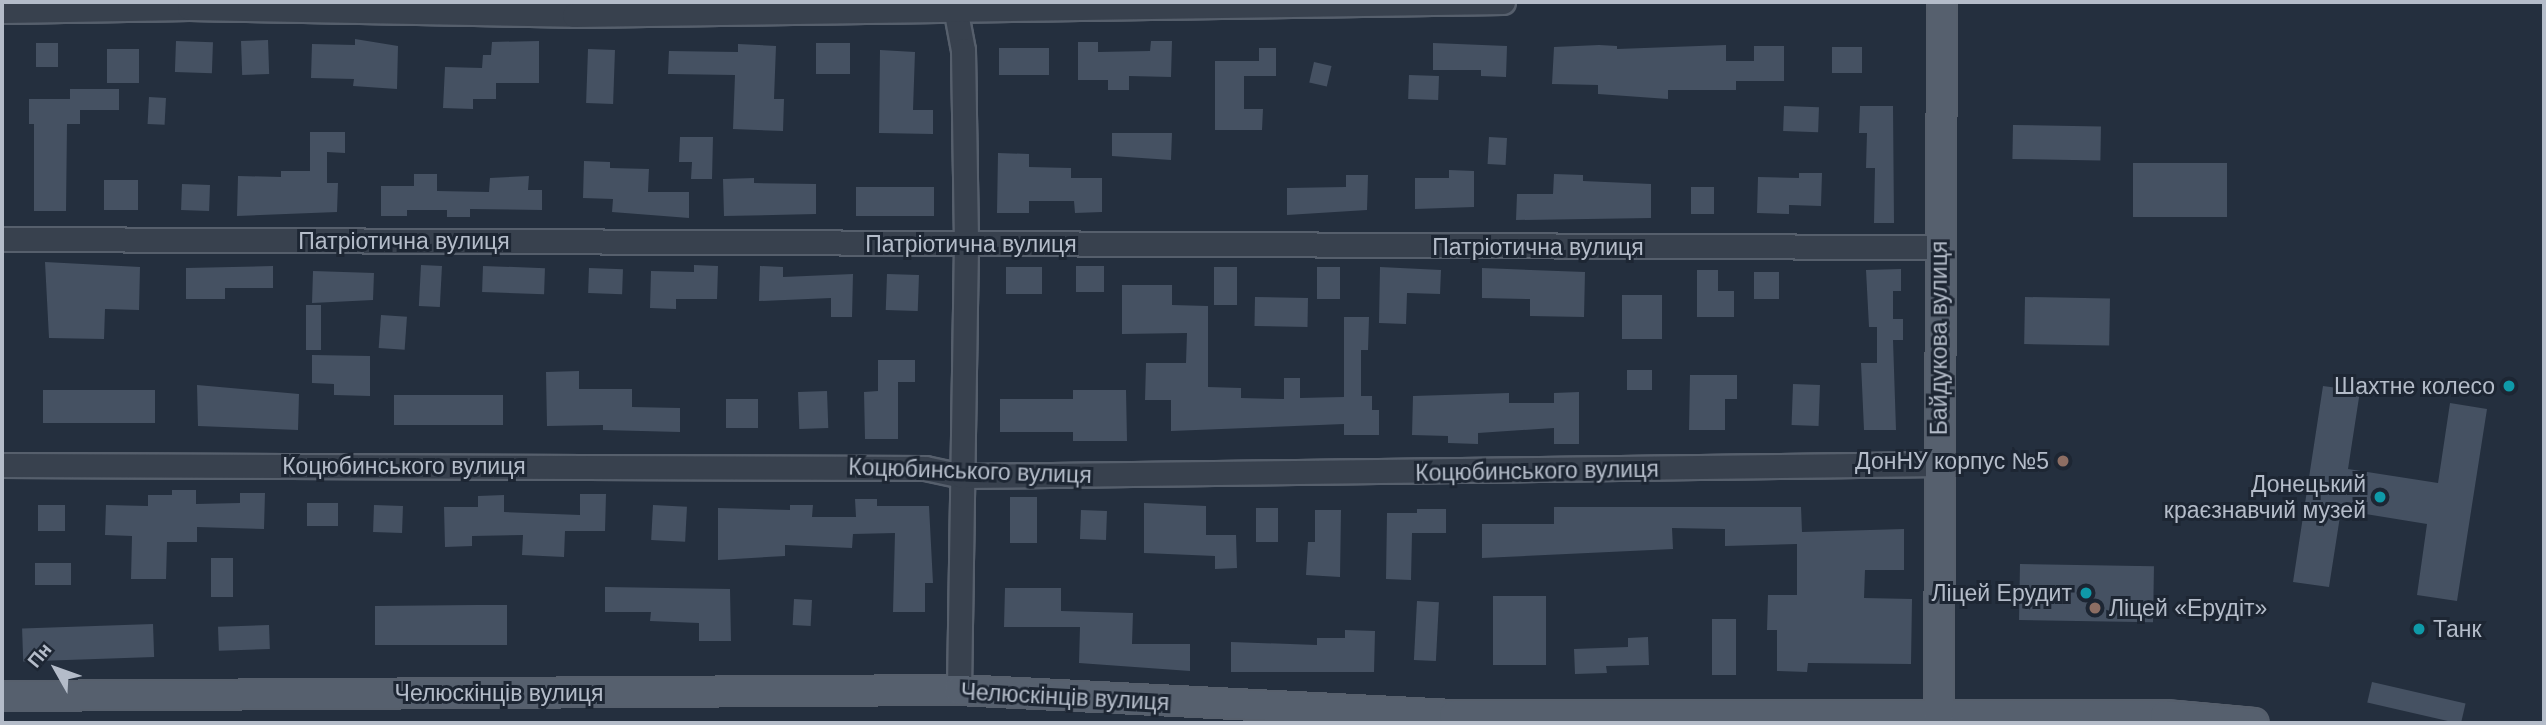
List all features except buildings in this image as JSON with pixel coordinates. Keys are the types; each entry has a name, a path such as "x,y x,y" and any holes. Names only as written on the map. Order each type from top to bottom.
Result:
{"main road":[{"name":"Байдукова вулиця","path":"1939,716 1942,2"},
{"name":"Челюскінців вулиця","path":"2,696 959,690 1454,715 2165,715 2254,723"}],"street":[{"path":"2,11 1503,2"},
{"path":"955,4 964,50 966,244 959,690"},
{"name":"Патріотична вулиця","path":"2,239 1940,247"},
{"name":"Коцюбинського вулиця","path":"2,465 911,468 962,475 1939,464"}],"place":[{"name":"Шахтне колесо","path":"2509,386"},
{"name":"ДонНУ корпус №5","path":"2063,461"},
{"name":"Донецький краєзнавчий музей","path":"2380,497"},
{"name":"Ліцей Ерудит","path":"2086,593"},
{"name":"Ліцей «Ерудіт»","path":"2095,608"},
{"name":"Танк","path":"2419,629"}]}
